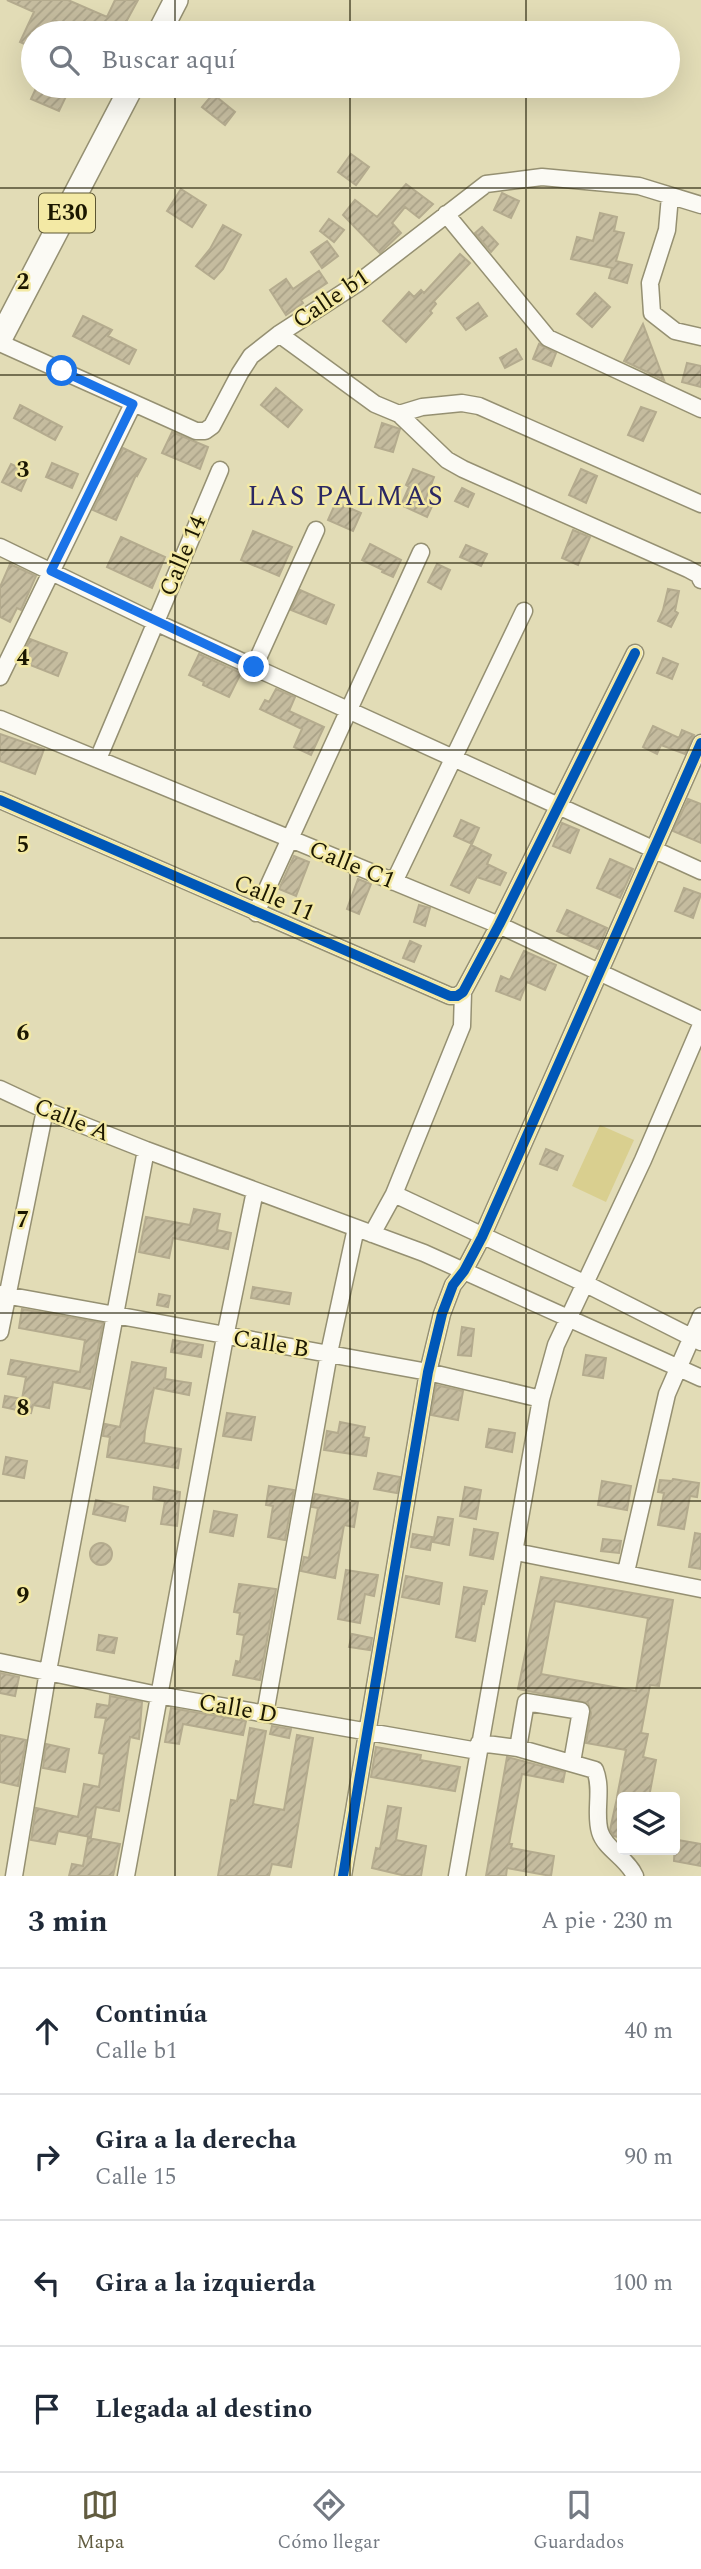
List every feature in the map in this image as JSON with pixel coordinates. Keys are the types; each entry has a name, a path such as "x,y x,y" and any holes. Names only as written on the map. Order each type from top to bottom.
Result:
{"highway":[{"path":"165,21 176,0"},
{"name":"E30","path":"0,341 126,98"}],"street":[{"name":"Calle b1","path":"0,341 133,404 196,431 205,432 212,426 251,356 279,334 358,283 486,184 542,177 639,186 701,205"},
{"path":"670,196 667,230 650,283 652,313 675,331 701,337"},
{"path":"446,214 548,338 701,409"},
{"path":"279,334 375,404 399,414 447,460 688,569 699,575 701,580"},
{"path":"399,414 422,407 463,403 479,407 701,504"},
{"path":"0,677 133,404"},
{"name":"Calle 14","path":"98,759 220,470"},
{"path":"254,667 316,530"},
{"path":"0,547 155,622 701,871"},
{"path":"256,913 421,552"},
{"path":"394,882 524,611"},
{"path":"372,1234 394,1195 462,1026 463,992 499,926 635,653"},
{"name":"Calle C1","path":"0,719 499,926 701,1020"},
{"path":"343,1876 428,1372 442,1314 453,1285 464,1272 482,1237 701,743"},
{"name":"Calle 11","path":"0,800 450,996 463,992"},
{"path":"457,1876 541,1399 556,1345 586,1284 701,1025"},
{"name":"Calle A","path":"0,1089 146,1150 372,1234 570,1318 701,1378"},
{"path":"0,1332 3,1295 45,1110"},
{"path":"14,1876 48,1671 146,1150"},
{"path":"126,1876 225,1337 255,1191"},
{"path":"394,1195 586,1284 696,1339"},
{"path":"265,1714 329,1353 356,1228"},
{"name":"Calle B","path":"3,1295 428,1372 541,1399"},
{"path":"626,1572 667,1394 677,1367 696,1339 701,1316"},
{"path":"516,1552 701,1589"},
{"name":"Calle D","path":"0,1662 265,1714 479,1747 518,1748 572,1762 595,1770 599,1780 599,1831 606,1844 622,1856 635,1876"},
{"path":"518,1748 526,1702 581,1711 572,1762"}],"shaded area":[{"path":"600,1125 634,1140 606,1202 572,1186"}],"building":[{"path":"7,0 68,0 107,17 115,0 138,0 127,21 30,21 34,12"},
{"path":"31,98 65,98 59,111"},
{"path":"210,98 218,98 235,112 225,125 202,107"},
{"path":"351,154 369,167 356,185 338,172"},
{"path":"406,184 433,204 419,218 405,207 392,223 401,233 380,253 343,215 355,200 377,217"},
{"path":"181,189 206,205 192,227 167,211"},
{"path":"502,193 519,201 511,218 494,210"},
{"path":"600,213 617,217 614,231 624,233 616,261 632,265 627,283 609,278 612,268 571,259 577,237 593,241"},
{"path":"329,219 344,230 334,242 320,231"},
{"path":"223,225 241,235 223,269 214,279 196,266 210,249"},
{"path":"482,227 498,244 491,252 475,233"},
{"path":"327,241 338,256 322,268 311,252"},
{"path":"460,254 470,263 434,301 436,304 430,311 432,313 406,342 383,321 409,292 414,297 421,290 424,293"},
{"path":"319,271 327,283 301,300 303,303 286,315 270,290 286,279 293,289"},
{"path":"595,293 610,307 592,327 577,314"},
{"path":"478,303 487,316 466,330 457,318"},
{"path":"83,316 112,330 108,336 136,350 129,364 73,336"},
{"path":"643,324 664,380 624,361"},
{"path":"539,344 556,353 551,366 533,359"},
{"path":"516,349 522,359 505,368 500,358"},
{"path":"687,363 701,366 701,387 682,382"},
{"path":"276,388 302,410 288,427 261,405"},
{"path":"20,405 62,427 55,440 14,418"},
{"path":"641,407 656,412 643,441 628,435"},
{"path":"382,423 400,429 393,452 375,447"},
{"path":"172,432 208,447 200,469 162,453"},
{"path":"123,448 146,459 116,520 93,510"},
{"path":"52,463 78,474 72,488 46,477"},
{"path":"11,464 29,473 21,491 2,482"},
{"path":"413,469 434,477 426,498 434,502 427,517 401,505"},
{"path":"581,469 597,476 586,503 569,495"},
{"path":"462,488 474,494 468,507 455,501"},
{"path":"336,502 361,513 353,531 328,520"},
{"path":"573,530 590,537 578,565 562,558"},
{"path":"253,531 292,547 279,576 241,560"},
{"path":"121,537 165,557 152,588 107,567"},
{"path":"370,544 401,560 393,577 362,560"},
{"path":"466,545 487,554 481,566 460,557"},
{"path":"10,564 36,576 21,610 17,608 10,622 0,617 0,587"},
{"path":"437,564 450,570 441,589 428,582"},
{"path":"668,589 679,591 675,611 678,613 671,627 658,621"},
{"path":"300,590 334,605 326,624 291,610"},
{"path":"30,639 67,653 58,676 20,661"},
{"path":"199,654 241,673 229,697 189,675"},
{"path":"663,658 678,664 672,679 657,673"},
{"path":"276,689 295,697 289,711 324,727 311,755 294,747 302,729 260,709 265,700 269,702"},
{"path":"653,726 679,738 682,730 694,735 685,754 661,745 657,754 643,747"},
{"path":"0,734 44,749 35,774 0,761"},
{"path":"688,799 701,804 701,843 673,831"},
{"path":"461,820 479,828 472,844 454,836"},
{"path":"562,823 579,830 570,853 553,846"},
{"path":"471,845 491,855 487,864 506,873 500,885 477,877 469,893 451,885"},
{"path":"294,856 309,862 296,896 279,889"},
{"path":"610,859 633,869 620,898 597,888"},
{"path":"358,879 371,884 359,914 347,909"},
{"path":"684,888 701,894 693,918 675,911"},
{"path":"419,905 430,908 425,926 414,922"},
{"path":"567,910 607,928 598,949 557,931"},
{"path":"410,941 421,946 414,962 403,958"},
{"path":"524,951 556,965 545,990 527,982 520,1000 496,991 501,976 510,980"},
{"path":"546,1149 563,1156 557,1170 540,1164"},
{"path":"194,1209 220,1214 217,1230 231,1233 228,1249 173,1238 169,1258 139,1252 146,1217 190,1225"},
{"path":"253,1287 291,1293 289,1304 251,1298"},
{"path":"159,1294 170,1296 168,1307 157,1305"},
{"path":"22,1309 103,1323 90,1389 53,1382 49,1408 33,1405 31,1413 3,1407 5,1396 22,1399 26,1377 8,1374 11,1360 80,1372 85,1340 19,1328"},
{"path":"462,1327 474,1329 471,1356 458,1355"},
{"path":"173,1340 203,1345 201,1357 171,1352"},
{"path":"586,1355 606,1358 603,1378 583,1375"},
{"path":"132,1362 166,1368 165,1379 191,1383 189,1395 154,1388 145,1431 144,1443 181,1449 178,1468 107,1457 110,1437 103,1436 105,1424 120,1427"},
{"path":"436,1385 463,1391 458,1420 431,1415"},
{"path":"227,1413 255,1417 251,1440 223,1436"},
{"path":"340,1422 365,1427 363,1437 369,1438 366,1456 324,1450 327,1431 338,1433"},
{"path":"489,1429 515,1433 512,1452 486,1447"},
{"path":"6,1457 27,1461 24,1478 3,1474"},
{"path":"378,1473 400,1477 397,1493 374,1489"},
{"path":"660,1480 699,1483 697,1497 690,1496 684,1529 658,1525 664,1493 658,1492"},
{"path":"602,1481 631,1486 627,1510 598,1505"},
{"path":"269,1486 294,1490 285,1540 268,1537 273,1506 266,1505"},
{"path":"154,1487 180,1492 177,1526 161,1524 165,1501 153,1499"},
{"path":"465,1487 481,1490 476,1519 460,1516"},
{"path":"315,1494 358,1502 354,1527 344,1525 335,1578 301,1571 304,1557 309,1558 318,1508 312,1507"},
{"path":"96,1500 128,1507 125,1521 93,1514"},
{"path":"214,1511 237,1515 233,1536 210,1532"},
{"path":"438,1517 453,1519 449,1545 433,1542"},
{"path":"474,1529 498,1533 493,1559 470,1555"},
{"path":"695,1533 701,1534 701,1569 689,1567"},
{"path":"413,1534 432,1537 430,1550 411,1547"},
{"path":"603,1539 621,1541 619,1553 601,1551"},
{"path":"101,1543 109,1546 112,1554 109,1562 101,1565 93,1562 90,1554 93,1546"},
{"path":"346,1570 378,1575 374,1596 365,1594 360,1623 338,1619"},
{"path":"406,1576 442,1583 439,1604 402,1597"},
{"path":"541,1577 673,1600 659,1686 650,1685 641,1733 648,1734 643,1757 656,1760 650,1792 618,1792 626,1750 586,1743 591,1713 588,1703 518,1689","holes":["555,1601 648,1618 636,1691 541,1674"]},
{"path":"239,1584 276,1589 260,1680 233,1675 236,1661 240,1662 244,1635 237,1634 240,1613 234,1612"},
{"path":"464,1587 487,1591 475,1641 456,1637"},
{"path":"352,1634 372,1638 370,1650 349,1647"},
{"path":"99,1635 117,1638 114,1653 97,1650"},
{"path":"0,1673 19,1677 15,1696 0,1693"},
{"path":"110,1696 142,1702 139,1739 130,1737 119,1811 96,1807 91,1837 58,1831 55,1844 31,1840 36,1808 78,1817 84,1784 99,1787 104,1754 99,1753 106,1718 95,1717 97,1704 109,1706"},
{"path":"171,1708 246,1721 243,1735 183,1724 179,1744 165,1742"},
{"path":"272,1726 291,1729 289,1738 270,1734"},
{"path":"250,1728 266,1731 253,1804 284,1810 297,1735 313,1738 291,1867 272,1864 269,1876 218,1876 231,1800 237,1801"},
{"path":"0,1735 26,1740 18,1786 0,1782"},
{"path":"46,1744 69,1749 65,1772 43,1768"},
{"path":"376,1747 421,1755 420,1760 460,1767 455,1791 371,1777"},
{"path":"507,1757 565,1772 563,1782 522,1774 509,1844 512,1844 511,1848 554,1856 551,1876 507,1868 506,1876 486,1876"},
{"path":"617,1798 617,1837 610,1830"},
{"path":"388,1806 401,1808 396,1840 426,1846 421,1876 406,1876 372,1868 376,1848 380,1849"},
{"path":"88,1838 120,1844 113,1876 69,1876 72,1864 83,1866"},
{"path":"680,1840 701,1844 701,1866 674,1861 674,1855 680,1855"}],"cycle path":[{"path":"0,800 450,996 457,996 463,992 499,925 635,653"},
{"path":"343,1876 428,1372 442,1314 453,1285 464,1271 482,1237 701,743"}],"district":[{"name":"LAS PALMAS","path":"346,496"}],"route":[{"path":"62,371 133,404 51,571 254,667"}]}
